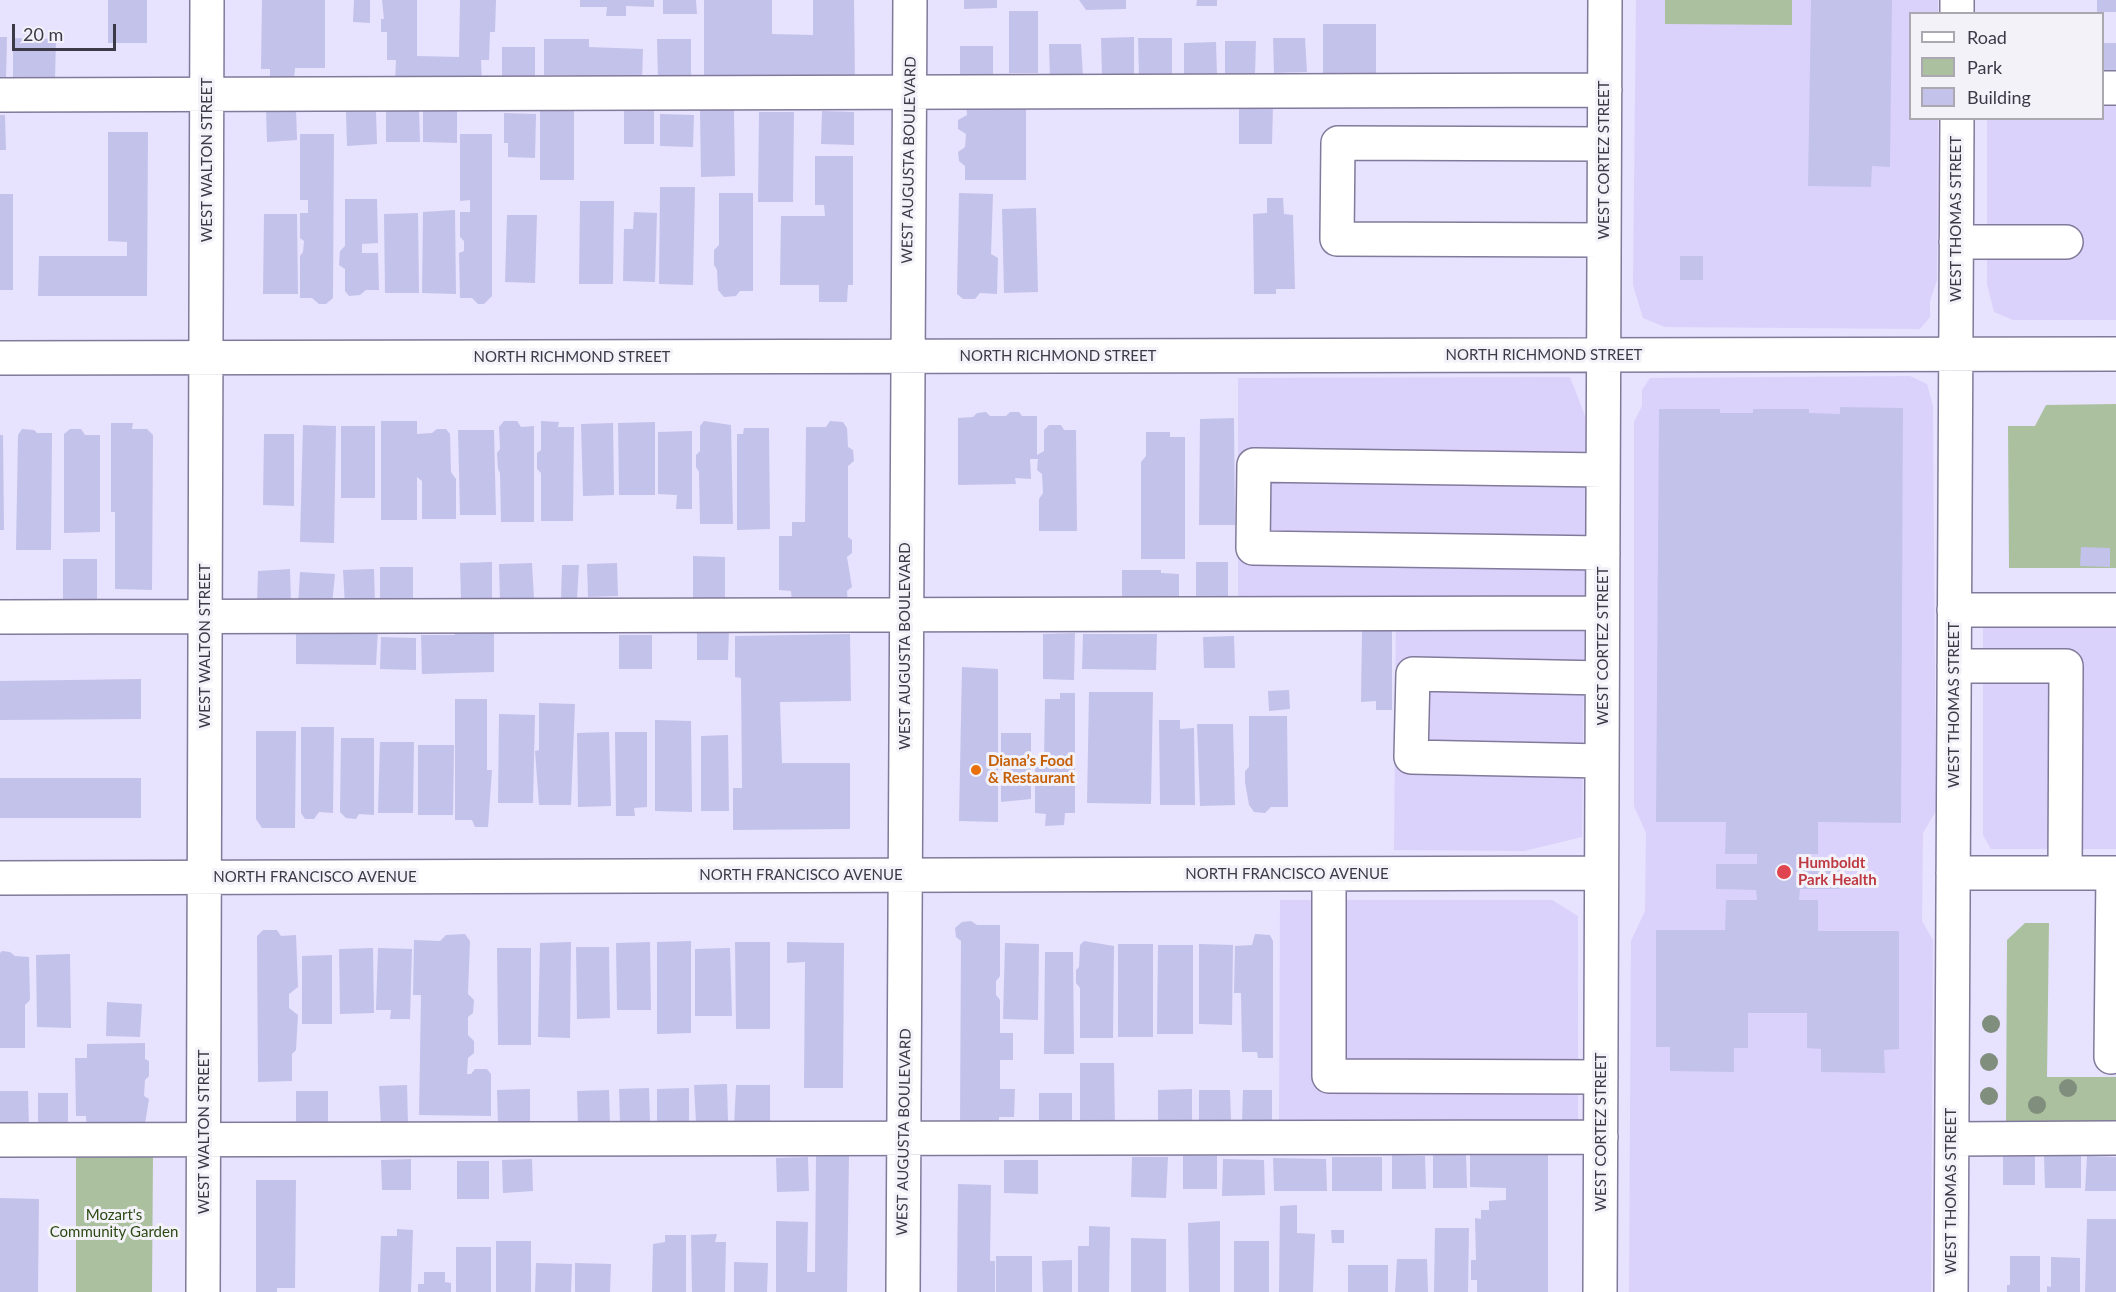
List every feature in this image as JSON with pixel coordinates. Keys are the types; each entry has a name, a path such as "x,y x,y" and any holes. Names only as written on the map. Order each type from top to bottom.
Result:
{"street":[{"name":"WEST WALTON STREET","path":"203,1292 207,0"},
{"name":"WEST AUGUSTA BOULEVARD","path":"903,1292 910,0"},
{"name":"WEST CORTEZ STREET","path":"1600,1292 1605,0"},
{"path":"0,95 1605,90"},
{"name":"WEST THOMAS STREET","path":"1951,1292 1957,120"},
{"path":"1604,144 1338,143 1337,239 1604,240"},
{"path":"1956,242 2067,242"},
{"name":"NORTH RICHMOND STREET","path":"0,358 2116,354"},
{"path":"1603,470 1254,465 1253,548 1603,553"},
{"path":"1954,610 2116,610"},
{"path":"0,617 1602,613"},
{"path":"1954,666 2066,666 2065,873"},
{"path":"1602,678 1413,674 1411,757 1602,761"},
{"name":"NORTH FRANCISCO AVENUE","path":"0,878 1601,873"},
{"path":"1953,873 2115,873 2110,1057"},
{"path":"1329,874 1329,1076 1601,1077"},
{"path":"0,1140 1601,1137"},
{"path":"1952,1139 2116,1138"}],"shaded area":[{"path":"1636,0 1938,0 1938,12 1909,12 1909,120 1938,120 1937,280 1930,301 1930,317 1920,329 1665,327 1643,318 1633,285"},
{"path":"2104,95 2116,95 2116,320 2013,320 1994,312 1987,284 1987,120 2104,120"},
{"name":"Humboldt Park Health","path":"1910,376 1927,384 1933,406 1936,811 1923,833 1922,921 1933,940 1931,1292 1629,1292 1631,941 1645,911 1646,833 1634,806 1634,422 1642,406 1642,390 1650,378"},
{"path":"1570,377 1587,421 1582,837 1524,851 1394,850 1396,608 1238,609 1238,378"},
{"path":"1983,618 2116,618 2116,849 1991,849 1983,835"},
{"path":"1280,900 1552,900 1578,916 1578,1125 1279,1123"}],"green space":[{"path":"1665,0 1792,0 1792,25 1665,24"},
{"path":"2116,404 2116,568 2009,568 2008,426 2035,426 2046,405"},
{"path":"2025,923 2049,923 2047,1077 2116,1077 2116,1124 2006,1125 2007,940"},
{"name":"Mozart's Community Garden","path":"76,1155 153,1156 152,1292 76,1292"}],"building":[{"path":"108,0 147,0 147,43 108,43"},
{"path":"262,0 325,0 325,68 295,68 294,80 270,80 270,69 261,69"},
{"path":"354,0 370,0 370,23 353,22"},
{"path":"382,0 417,0 417,56 459,57 460,0 496,0 495,32 490,32 489,60 481,60 482,83 395,81 396,60 387,60 387,32 381,32 381,19 384,19"},
{"path":"580,0 654,0 654,7 626,6 626,16 606,16 607,7 580,7"},
{"path":"663,0 696,0 697,14 663,14"},
{"path":"704,0 772,0 772,34 813,35 813,0 854,0 855,82 704,82"},
{"path":"964,0 997,0 997,8 964,9"},
{"path":"1079,0 1126,0 1126,9 1086,10"},
{"path":"1197,0 1217,0 1217,6 1196,6"},
{"path":"1811,0 1892,0 1890,167 1872,166 1871,187 1808,186"},
{"path":"2097,0 2116,0 2116,12 2097,12"},
{"path":"1009,11 1038,11 1038,73 1009,73"},
{"path":"1323,24 1376,24 1376,76 1323,76"},
{"path":"0,37 7,37 6,79 0,79"},
{"path":"1134,37 1134,74 1102,75 1101,38"},
{"path":"13,38 56,39 55,80 13,79"},
{"path":"1138,38 1172,38 1172,76 1139,75"},
{"path":"1273,38 1305,38 1307,72 1274,73"},
{"path":"544,39 589,39 589,47 643,49 642,80 577,79 577,75 544,75"},
{"path":"657,39 691,39 691,78 658,79"},
{"path":"1225,41 1256,41 1255,74 1225,74"},
{"path":"1216,42 1217,76 1184,77 1184,43"},
{"path":"2104,43 2116,43 2116,75 2104,76"},
{"path":"1049,44 1081,44 1083,77 1050,79"},
{"path":"960,46 993,46 993,77 960,77"},
{"path":"502,47 535,47 535,79 502,79"},
{"path":"1026,100 1026,180 965,180 965,166 959,161 958,152 965,147 966,134 958,129 958,120 967,115 966,101"},
{"path":"1239,106 1273,106 1272,144 1239,144"},
{"path":"266,108 296,108 297,140 267,142"},
{"path":"386,108 419,109 420,142 386,142"},
{"path":"423,109 457,109 457,143 423,142"},
{"path":"700,110 734,110 735,176 701,177"},
{"path":"540,111 574,111 574,180 540,180"},
{"path":"624,111 654,111 654,144 624,144"},
{"path":"822,111 854,112 854,145 821,144"},
{"path":"346,112 376,112 377,144 347,146"},
{"path":"759,112 794,112 793,202 758,202"},
{"path":"504,113 536,114 535,158 508,157 508,143 504,143"},
{"path":"660,114 694,115 693,147 660,146"},
{"path":"0,115 5,115 6,150 0,150"},
{"path":"108,132 148,132 147,296 38,296 39,256 127,256 127,242 108,241"},
{"path":"300,134 334,134 333,298 326,304 319,304 312,298 300,298 300,256 303,252 304,241 300,238 300,213 308,213 308,200 300,200"},
{"path":"460,134 492,134 492,296 484,304 478,304 472,298 460,298 459,253 464,251 464,241 460,237 460,212 470,212 470,200 460,201"},
{"path":"815,156 853,156 853,285 848,285 847,302 819,302 819,285 780,285 781,216 825,216 824,205 815,205"},
{"path":"660,187 695,187 693,285 659,284"},
{"path":"719,193 753,193 753,291 740,291 736,296 724,297 718,290 714,250 719,245"},
{"path":"959,193 993,194 991,254 998,258 997,294 980,293 975,299 963,299 957,294"},
{"path":"0,194 13,194 13,290 0,290"},
{"path":"1267,198 1283,198 1284,214 1293,215 1295,289 1276,289 1276,294 1254,294 1253,214 1267,213"},
{"path":"345,199 377,199 378,243 362,244 362,253 378,253 379,290 366,290 360,295 349,296 345,291 345,269 339,265 340,251 345,246"},
{"path":"580,201 614,201 613,284 579,284"},
{"path":"1036,208 1038,292 1004,293 1002,209"},
{"path":"455,210 456,294 422,293 423,212"},
{"path":"634,212 657,213 655,282 623,281 624,229 633,229"},
{"path":"418,213 419,293 385,293 384,214"},
{"path":"264,214 297,214 298,294 263,294"},
{"path":"507,215 537,215 535,283 505,282"},
{"path":"1680,256 1703,256 1703,280 1680,280"},
{"path":"1840,407 1903,408 1901,823 1818,822 1818,854 1800,854 1799,863 1840,863 1840,889 1800,889 1799,900 1818,900 1818,931 1899,931 1899,1049 1884,1050 1885,1073 1821,1072 1821,1049 1807,1048 1807,1013 1748,1013 1748,1048 1734,1048 1734,1072 1670,1071 1670,1047 1656,1047 1656,930 1725,930 1726,900 1757,900 1756,890 1716,889 1716,864 1757,864 1757,854 1725,854 1726,822 1656,822 1659,409 1720,409 1720,413 1753,413 1753,409 1809,409 1809,413 1840,414"},
{"path":"986,412 990,416 1006,416 1010,412 1019,412 1022,416 1037,416 1037,455 1044,451 1044,430 1049,425 1061,425 1064,430 1076,430 1077,531 1039,531 1039,499 1043,493 1042,474 1037,470 1038,459 1030,459 1031,479 1015,478 1016,484 958,485 958,418 973,417 977,413"},
{"path":"1234,418 1235,525 1199,525 1200,419"},
{"path":"381,421 417,421 417,434 446,429 450,434 451,472 456,479 456,519 422,519 422,481 417,477 417,520 381,520"},
{"path":"504,421 517,421 521,427 534,426 534,522 501,522 500,473 497,453 500,449 499,427"},
{"path":"541,421 559,422 558,427 574,427 573,521 541,521 541,473 537,469 537,453 541,450"},
{"path":"704,421 731,425 733,524 700,524 699,472 696,467 696,455 700,451 700,426"},
{"path":"830,421 843,422 847,428 848,447 853,450 854,461 848,466 848,537 852,540 852,553 847,557 852,587 847,591 848,605 792,604 791,591 779,590 779,536 792,536 792,522 805,522 806,427 826,427"},
{"path":"655,422 655,495 619,495 618,423"},
{"path":"111,423 133,423 132,429 147,429 153,435 152,590 115,589 115,512 111,512"},
{"path":"613,423 614,495 583,496 581,424"},
{"path":"303,425 336,426 334,543 300,542"},
{"path":"341,426 375,426 375,498 341,498"},
{"path":"744,428 769,428 770,529 737,530 737,434 743,434"},
{"path":"22,429 34,430 37,433 52,433 51,550 16,550 18,435"},
{"path":"70,429 81,429 85,435 100,435 100,532 64,533 64,434"},
{"path":"458,430 494,430 496,515 460,515"},
{"path":"692,431 692,509 676,509 677,495 658,494 658,432"},
{"path":"1146,432 1170,432 1170,437 1185,437 1185,559 1141,559 1141,462 1146,456"},
{"path":"264,434 294,434 294,506 263,505"},
{"path":"0,435 3,435 4,530 0,530"},
{"path":"2081,547 2110,548 2110,567 2080,566"},
{"path":"693,556 725,557 725,601 693,600"},
{"path":"63,559 97,559 97,600 63,601"},
{"path":"492,562 492,598 461,599 460,563"},
{"path":"1196,562 1228,562 1228,598 1196,598"},
{"path":"532,563 534,599 500,601 499,564"},
{"path":"617,563 618,596 588,597 587,564"},
{"path":"562,565 579,565 577,599 561,599"},
{"path":"380,567 413,567 413,604 380,604"},
{"path":"290,569 291,603 257,603 258,571"},
{"path":"374,569 375,605 345,606 343,570"},
{"path":"1122,570 1161,570 1161,573 1179,574 1179,605 1122,601"},
{"path":"300,572 335,574 332,605 298,607"},
{"path":"697,628 729,628 728,660 697,660"},
{"path":"296,629 378,629 376,665 296,664"},
{"path":"1392,629 1392,710 1376,710 1376,701 1361,702 1362,630"},
{"path":"454,632 494,632 494,672 422,674 421,635 455,635"},
{"path":"1075,633 1074,680 1043,679 1043,634"},
{"path":"850,634 851,701 780,702 782,763 850,763 850,829 733,830 733,788 742,788 741,678 735,677 735,636"},
{"path":"1083,634 1157,634 1156,670 1082,669"},
{"path":"619,635 652,635 652,669 619,669"},
{"path":"1234,636 1235,668 1204,668 1203,637"},
{"path":"381,637 416,638 416,670 380,669"},
{"path":"962,667 998,669 998,822 959,821"},
{"path":"141,679 141,719 0,720 0,681"},
{"path":"1289,690 1290,709 1269,711 1268,691"},
{"path":"1089,692 1153,692 1151,804 1087,803"},
{"path":"1060,693 1075,693 1075,813 1065,813 1064,825 1045,826 1046,814 1035,813 1035,767 1044,763 1045,699 1060,699"},
{"path":"455,699 487,699 487,770 492,770 488,827 475,827 472,820 455,820"},
{"path":"539,703 575,704 571,805 539,805 535,751 539,750"},
{"path":"499,714 535,715 533,803 498,803"},
{"path":"1249,716 1287,716 1288,807 1271,807 1265,813 1254,812 1249,805 1245,771 1249,767"},
{"path":"655,720 691,721 692,812 655,811"},
{"path":"1159,720 1180,720 1180,729 1194,728 1195,805 1160,805"},
{"path":"1197,724 1233,724 1235,805 1200,806"},
{"path":"301,727 334,727 333,813 319,812 314,819 305,819 301,813"},
{"path":"256,731 296,731 295,828 262,828 256,819"},
{"path":"609,732 611,806 578,807 577,733"},
{"path":"615,732 647,732 647,807 634,808 635,816 616,816"},
{"path":"1001,733 1031,733 1031,799 1001,802"},
{"path":"728,735 729,811 701,811 701,736"},
{"path":"341,738 374,738 374,815 359,814 356,819 346,818 340,812"},
{"path":"380,742 414,742 413,813 378,813"},
{"path":"418,745 454,745 453,815 418,815"},
{"path":"0,778 141,778 141,818 0,818"},
{"path":"971,921 977,925 1000,925 1000,976 996,981 996,995 1000,1000 1000,1033 1013,1033 1013,1060 1000,1060 1000,1089 1015,1089 1014,1117 999,1117 999,1125 960,1125 961,941 956,937 955,928 962,922"},
{"path":"263,930 277,930 281,936 296,935 298,987 289,994 289,1008 298,1015 296,1050 292,1054 292,1081 258,1082 257,936"},
{"path":"465,934 470,941 468,994 474,1000 473,1013 468,1017 468,1035 474,1041 474,1053 468,1058 467,1074 471,1074 475,1069 487,1069 491,1074 491,1116 419,1115 421,995 413,995 414,940 440,941 446,935"},
{"path":"1255,934 1270,935 1273,941 1273,1058 1258,1058 1257,1052 1242,1052 1241,993 1234,993 1235,946 1252,945"},
{"path":"691,941 691,1033 657,1034 657,942"},
{"path":"1084,941 1114,946 1113,1038 1080,1038 1080,988 1076,983 1076,970 1079,967 1080,945"},
{"path":"571,942 570,1038 538,1037 540,943"},
{"path":"650,942 651,1010 617,1010 616,943"},
{"path":"735,942 770,942 770,1029 736,1029"},
{"path":"787,942 844,943 843,1088 804,1088 805,962 787,963"},
{"path":"1005,943 1039,944 1038,1020 1003,1019"},
{"path":"1118,944 1153,944 1153,1037 1118,1037"},
{"path":"1199,944 1233,945 1232,1025 1199,1024"},
{"path":"1158,945 1193,945 1193,1034 1157,1034"},
{"path":"576,947 609,947 610,1018 577,1019"},
{"path":"373,948 374,1013 340,1014 339,949"},
{"path":"378,948 412,949 410,1019 390,1019 391,1010 376,1010"},
{"path":"497,948 531,948 531,1045 498,1045"},
{"path":"730,948 732,1016 695,1016 695,949"},
{"path":"10,952 15,956 29,957 30,1000 25,1005 25,1048 0,1048 0,953"},
{"path":"1045,952 1073,952 1074,1054 1044,1054"},
{"path":"70,954 71,1028 37,1027 36,955"},
{"path":"332,955 332,1024 302,1024 302,956"},
{"path":"107,1002 142,1004 140,1037 106,1036"},
{"path":"145,1043 145,1059 149,1061 149,1076 145,1080 144,1096 149,1099 144,1130 87,1131 86,1116 76,1116 75,1058 87,1058 87,1044"},
{"path":"1080,1063 1114,1063 1115,1126 1080,1125"},
{"path":"727,1084 728,1121 696,1122 694,1085"},
{"path":"407,1085 408,1124 381,1126 379,1086"},
{"path":"736,1085 770,1085 770,1126 734,1125"},
{"path":"649,1088 650,1121 620,1123 619,1089"},
{"path":"689,1088 689,1128 657,1127 657,1089"},
{"path":"530,1089 530,1126 498,1126 497,1090"},
{"path":"1192,1089 1192,1124 1158,1124 1158,1090"},
{"path":"609,1090 610,1125 578,1127 577,1091"},
{"path":"1199,1090 1230,1090 1231,1122 1199,1122"},
{"path":"1243,1090 1272,1090 1272,1123 1242,1122"},
{"path":"0,1091 28,1091 29,1126 0,1126"},
{"path":"296,1091 328,1091 328,1124 296,1125"},
{"path":"38,1093 68,1093 68,1127 38,1127"},
{"path":"1039,1093 1072,1093 1072,1127 1039,1126"},
{"path":"2003,1153 2035,1153 2035,1185 2003,1185"},
{"path":"816,1154 849,1155 847,1292 776,1292 776,1221 808,1222 807,1272 815,1272"},
{"path":"1433,1154 1466,1154 1467,1188 1433,1188"},
{"path":"2081,1154 2081,1188 2045,1188 2044,1155"},
{"path":"1183,1155 1217,1156 1217,1189 1183,1189"},
{"path":"1392,1155 1425,1156 1426,1189 1392,1189"},
{"path":"1470,1155 1548,1155 1548,1292 1477,1292 1477,1280 1471,1280 1471,1260 1476,1260 1475,1218 1481,1219 1481,1210 1489,1210 1489,1201 1506,1200 1506,1188 1470,1187"},
{"path":"2087,1156 2116,1157 2116,1191 2085,1191"},
{"path":"808,1157 809,1191 777,1192 776,1158"},
{"path":"1132,1157 1168,1157 1166,1198 1131,1197"},
{"path":"1332,1157 1382,1157 1382,1191 1332,1191"},
{"path":"1273,1158 1326,1159 1327,1191 1274,1191"},
{"path":"411,1159 411,1190 382,1190 381,1160"},
{"path":"532,1159 533,1191 503,1193 502,1160"},
{"path":"1223,1159 1264,1160 1265,1195 1222,1196"},
{"path":"1004,1160 1038,1160 1038,1194 1004,1193"},
{"path":"457,1161 489,1161 489,1199 457,1199"},
{"path":"256,1180 296,1180 295,1288 277,1288 277,1292 256,1292"},
{"path":"958,1184 991,1185 990,1261 995,1261 995,1292 957,1292"},
{"path":"0,1198 39,1199 38,1292 0,1292"},
{"path":"1297,1205 1297,1233 1315,1234 1313,1292 1279,1292 1280,1206"},
{"path":"2087,1219 2116,1219 2116,1292 2085,1292"},
{"path":"1220,1221 1220,1292 1189,1292 1188,1223"},
{"path":"1089,1226 1110,1227 1109,1292 1078,1292 1078,1246 1089,1246"},
{"path":"1435,1228 1469,1228 1468,1292 1434,1292"},
{"path":"397,1229 413,1230 411,1292 379,1292 381,1236 397,1236"},
{"path":"1331,1230 1344,1230 1344,1243 1332,1243"},
{"path":"717,1234 715,1242 726,1242 725,1292 692,1292 691,1235"},
{"path":"665,1235 686,1235 686,1292 652,1292 653,1244 665,1242"},
{"path":"1131,1238 1166,1239 1166,1292 1131,1292"},
{"path":"496,1241 531,1241 531,1292 496,1292"},
{"path":"1234,1241 1269,1241 1269,1292 1234,1292"},
{"path":"456,1247 491,1247 491,1292 456,1292"},
{"path":"996,1256 1032,1256 1032,1292 996,1292"},
{"path":"2010,1256 2040,1256 2040,1292 2007,1292 2007,1285 2010,1285"},
{"path":"2051,1257 2080,1258 2080,1292 2047,1292 2047,1286 2051,1287"},
{"path":"1397,1259 1427,1259 1428,1292 1395,1292"},
{"path":"1072,1260 1072,1292 1043,1292 1042,1261"},
{"path":"734,1262 768,1263 767,1292 734,1292"},
{"path":"536,1263 572,1264 571,1292 535,1292"},
{"path":"575,1263 611,1264 610,1292 575,1292"},
{"path":"1348,1265 1388,1265 1388,1292 1348,1292"},
{"path":"424,1272 445,1272 445,1282 451,1283 451,1292 418,1292 418,1284 424,1284"}],"place":[{"name":"Diana’s Food & Restaurant","path":"976,770"},
{"name":"Humboldt Park Health","path":"1784,872"}]}
